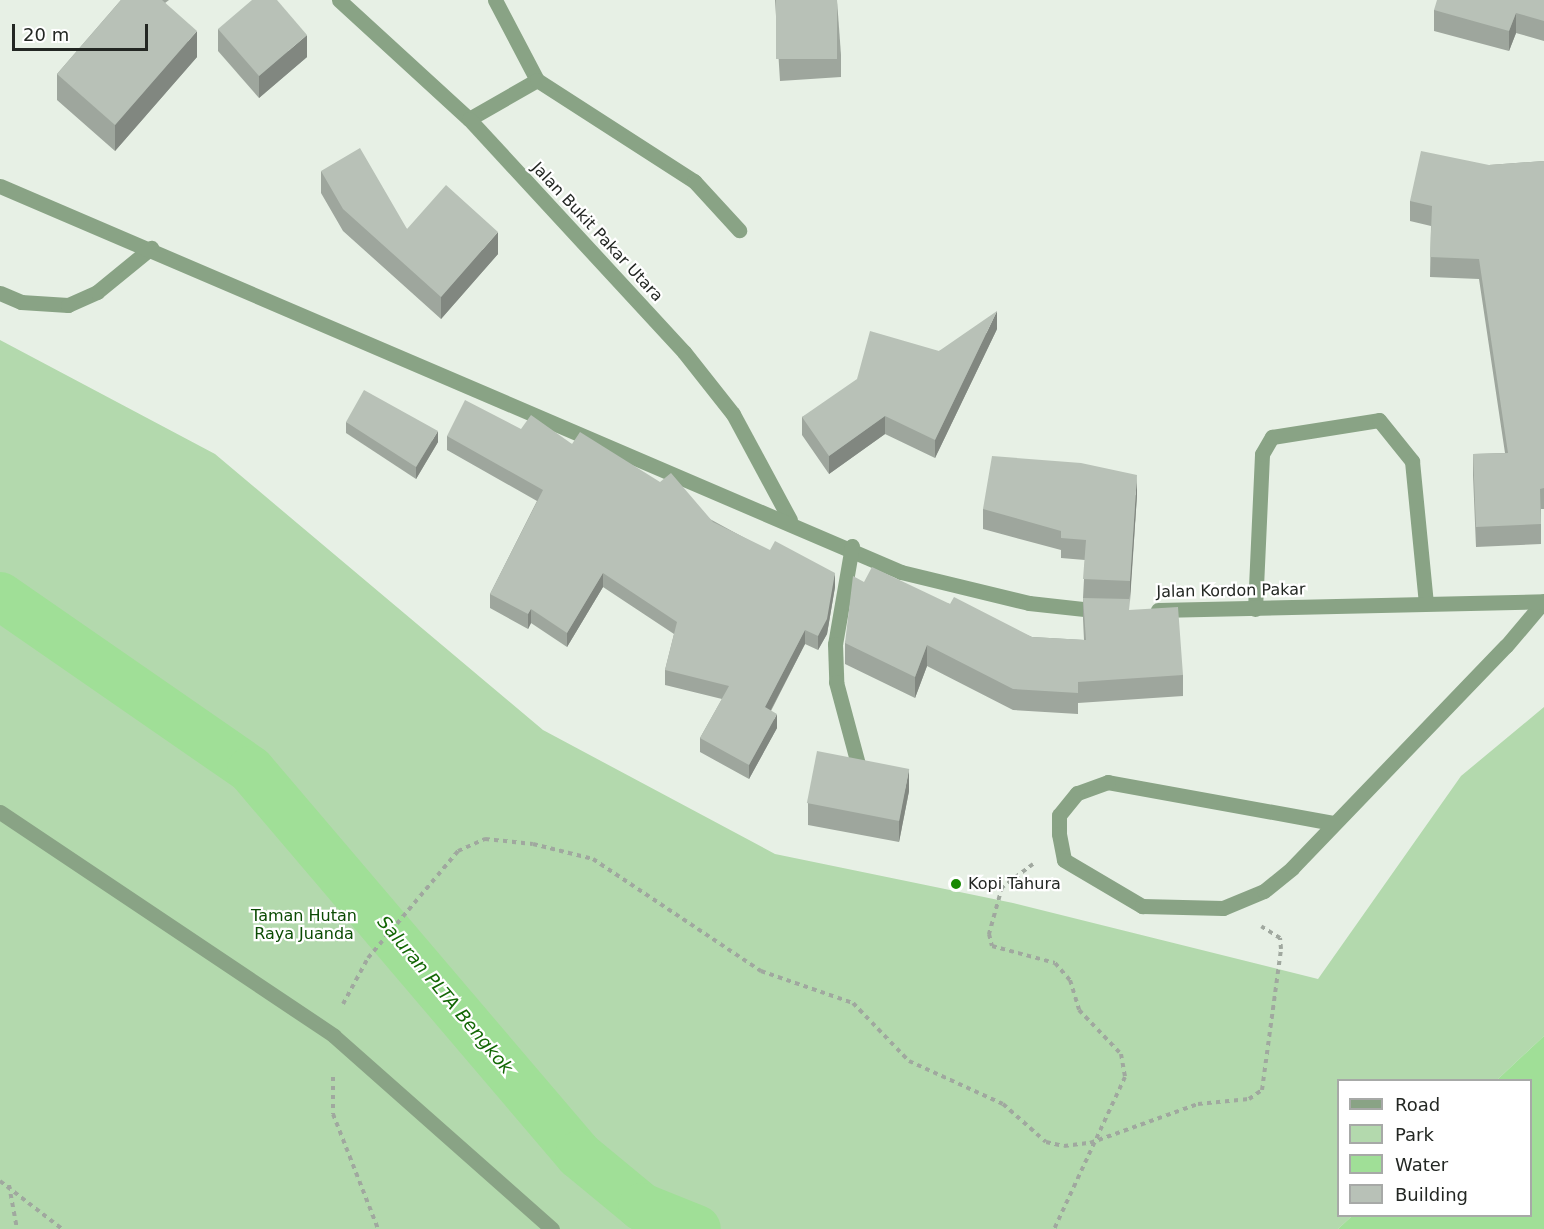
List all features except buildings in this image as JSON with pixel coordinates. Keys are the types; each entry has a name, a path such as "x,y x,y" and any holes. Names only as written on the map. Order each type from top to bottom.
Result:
{"street":[{"name":"Jalan Bukit Pakar Utara","path":"339,0 469,119 684,352 733,414 790,520"},
{"path":"495,0 537,81 694,181 739,230"},
{"path":"469,119 537,81"},
{"path":"0,186 852,546 901,572 1029,603 1115,611"},
{"path":"0,293 21,302 68,305 97,292 151,248"},
{"path":"1255,609 1262,454 1272,437 1379,420 1412,461 1426,603"},
{"path":"852,546 835,644 836,682 859,768"},
{"path":"1333,823 1108,782 1077,793 1059,815 1064,860 1142,906 1222,908 1264,891 1333,823 1506,646 1544,601"},
{"name":"Jalan Kordon Pakar","path":"1138,610 1544,601"},
{"path":"0,812 334,1036 552,1229"}],"path":[{"path":"378,1229 333,1114 334,1036 349,986 368,958 458,851 485,838 592,859 761,971 853,1003 909,1061 1003,1104 1046,1142 1090,1143 1160,1115 1198,1104 1249,1099 1262,1090 1280,938 1222,908"},
{"path":"1054,1229 1090,1143 1125,1077 1121,1054 1079,1010 1070,980 1055,963 1003,952 992,946 989,934 1002,887 1024,866 1064,860"},
{"path":"0,1181 9,1184 62,1229"},
{"path":"9,1184 17,1229"}],"green space":[{"name":"Taman Hutan Raya Juanda","path":"0,340 215,454 543,730 775,854 1013,903 1318,979 1461,776 1544,707 1544,1036 1498,1079 1337,1079 1337,1217 1351,1217 1338,1229 0,1229"}],"water":[{"path":"1544,1036 1544,1229 1338,1229 1351,1217 1532,1217 1532,1079 1498,1079"}],"waterway":[{"name":"Saluran PLTA Bengkok","path":"0,596 251,770 579,1155 642,1207 697,1229"}],"place":[{"name":"Kopi Tahura","path":"956,884"}]}
